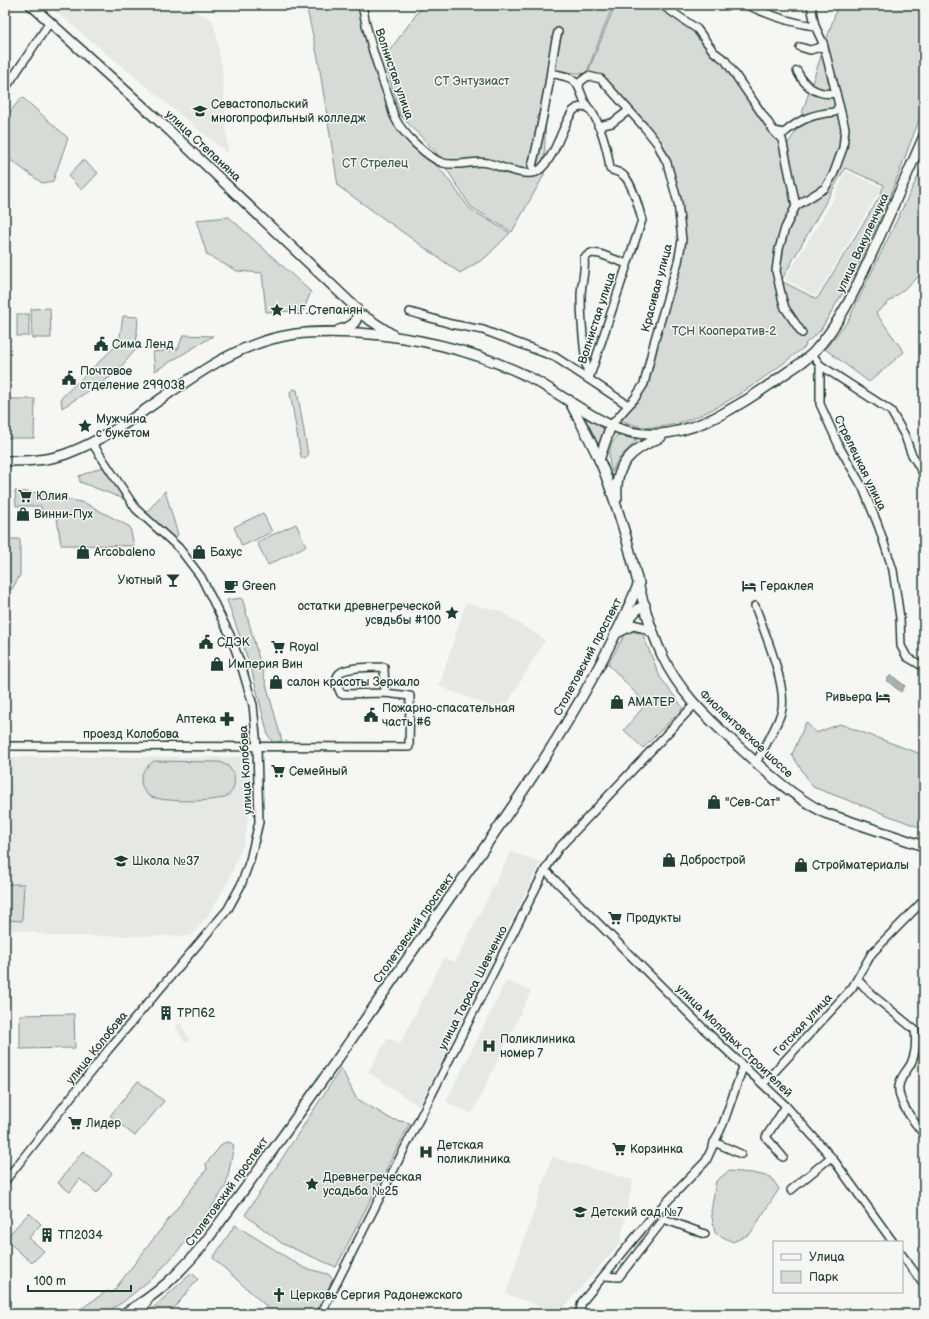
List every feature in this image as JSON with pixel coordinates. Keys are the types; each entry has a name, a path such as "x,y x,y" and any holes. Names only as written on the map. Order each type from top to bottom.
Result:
{"main road":[{"name":"улица Степаняна","path":"31,5 170,131 356,308"},
{"name":"улица Вакуленчука","path":"801,359 812,354 845,308 924,136"},
{"path":"334,332 351,327 356,322 358,315 356,308"},
{"path":"5,461 48,459 64,455 92,443 211,365 236,351 276,337 314,332 394,336 441,344 464,351 528,377 611,425 635,433 649,435 668,434 688,430 718,416 765,389 801,359 845,308"},
{"name":"улица Степаняна","path":"364,316 369,326 369,334"},
{"name":"улица Степаняна","path":"364,316 394,336"},
{"path":"611,425 657,430 685,427 719,412 801,359"},
{"path":"568,399 599,460 618,512 639,583"},
{"path":"599,460 611,425"},
{"path":"618,512 615,486 617,476 623,464 633,452 644,444 668,434"},
{"name":"Фиолентовское шоссе","path":"639,583 654,634 672,673 694,705 756,764 792,792 825,812 924,846"},
{"name":"Столетовский проспект","path":"123,1314 147,1300 178,1274 203,1245 345,1048 535,775 574,713 615,634 639,583"},
{"path":"615,634 638,609 645,605"},
{"path":"615,634 633,625 645,628 654,634"},
{"path":"140,1314 147,1300"}],"street":[{"name":"Волнистая улица","path":"362,5 374,57 395,118 401,128 431,158 444,163 479,161 504,167 520,173 536,172"},
{"path":"662,5 697,29 714,52 725,60 774,131 782,139 796,206"},
{"path":"747,5 778,18 798,24 815,26"},
{"path":"802,333 785,308 776,271 779,249 785,228 796,206 825,188 832,175 845,138 846,128 822,42 815,26 811,5"},
{"path":"5,89 50,22"},
{"path":"558,32 552,50 551,73 540,138 532,166 536,172 543,166 573,111 582,106 587,106"},
{"path":"800,48 816,49 821,47 822,42"},
{"path":"797,71 808,87 821,94 836,93"},
{"path":"551,73 569,77 579,87"},
{"name":"Красивая улица","path":"579,87 580,82 588,76 601,79 657,144 667,162 679,209 682,240 678,262 655,339 644,384 611,425"},
{"name":"Волнистая улица","path":"579,87 582,98 592,111 605,142 610,169 619,172 626,177 639,208 642,220 589,379"},
{"path":"774,131 784,133 801,120 817,114 835,112 839,106"},
{"path":"598,126 612,123 628,110"},
{"name":"Волнистая улица","path":"589,379 583,344 581,308 584,258 591,253 600,254 627,264"},
{"name":"улица Степаняна","path":"356,308 364,316"},
{"name":"Волнистая улица","path":"410,312 451,324 483,330 555,357 628,405"},
{"path":"812,354 820,365 891,411 905,436 911,454 924,475"},
{"name":"Стрелецкая улица","path":"820,365 820,404 840,448 863,488 878,525 893,570 900,618 901,646 907,657 924,667"},
{"name":"улица Колобова","path":"5,1181 108,1050 228,909 241,885 248,866 259,822 257,747 253,705 241,665 230,636 201,577 179,548 136,509 92,443"},
{"path":"755,606 773,658 782,696 782,712 756,764"},
{"path":"384,668 385,693 340,694 337,679 339,672 346,669 384,668"},
{"name":"проезд Колобова","path":"5,746 164,745 257,747 409,747 410,696 385,693"},
{"name":"улица Тараса Шевченко","path":"321,1314 545,870 558,849 694,705"},
{"name":"улица Молодых Строителей","path":"545,870 743,1067 786,1106 831,1157 892,1241"},
{"name":"Готская улица","path":"763,1084 858,980 872,953 924,900"},
{"path":"858,980 877,999 915,1030 916,1044 912,1062 904,1071 899,1086 904,1106 924,1135"},
{"path":"579,1314 582,1302 652,1217 706,1161 723,1124 743,1067"},
{"path":"783,1157 766,1136 786,1106"},
{"path":"714,1142 741,1154"},
{"path":"791,1190 831,1157"},
{"path":"604,1276 619,1277 664,1219 705,1234"},
{"path":"903,1256 924,1285"}],"shaded area":[{"name":"Севастопольский многопрофильный колледж","path":"48,5 183,5 212,20 216,33 222,68 228,154"},
{"path":"845,171 882,187 816,296 785,279 834,199"},
{"path":"466,603 500,611 545,640 507,704 504,702 500,710 439,686"},
{"path":"891,675 905,686 901,692 886,680"},
{"name":"Школа №37","path":"5,757 245,757 251,802 244,842 229,880 209,914 191,936 50,936 21,930 5,930"},
{"path":"511,852 541,862 419,1106 368,1072 388,1038 400,1044 444,958 455,962"},
{"name":"Поликлиника номер 7","path":"506,981 531,991 472,1114 446,1102"},
{"path":"180,1023 190,1040 185,1043 175,1026"},
{"name":"Детский сад №7","path":"552,1157 633,1180 620,1243 559,1313 506,1294"}],"green space":[{"name":"СТ Стрелец","path":"306,5 365,5 391,118 395,126 442,171 470,209 510,233 485,258 460,273 338,186 318,58"},
{"name":"СТ Энтузиаст","path":"426,5 613,5 586,74 547,70 544,175 512,232 471,207 435,151 400,115 384,58 418,12"},
{"name":"ТСН Кооператив-2","path":"615,5 657,5 696,32 722,61 779,140 782,153 796,131 838,5 924,5 924,107 889,199 880,195 884,185 845,168 781,281 817,299 879,198 888,202 854,274 820,331 805,344 806,346 767,376 743,392 717,407 691,419 666,426 641,427 620,419 640,397 649,376 680,264 684,240 670,164 602,77 588,72"},
{"path":"22,97 68,138 53,181 42,183 5,156 5,118"},
{"path":"83,160 98,173 82,190 68,176"},
{"path":"922,168 924,169 924,272 876,313 904,352 869,382 825,349 848,321"},
{"path":"229,217 311,292 303,311 266,312 262,273 237,271 207,255 196,220"},
{"path":"50,308 51,338 32,338 31,309"},
{"path":"17,314 29,314 29,336 17,336"},
{"path":"123,316 138,317 136,349 115,374 62,408 61,398 119,343"},
{"path":"183,335 213,336 155,371 153,352 178,349"},
{"path":"293,389 297,390 308,455 305,459 301,457 290,392"},
{"path":"5,399 35,399 34,438 5,438"},
{"path":"585,418 607,429 599,446"},
{"path":"617,435 637,440 617,461 612,472 609,462 609,453"},
{"path":"103,467 124,499 80,482 79,476"},
{"path":"15,491 40,493 85,503 130,527 134,546 61,545 56,512 42,511 41,506 16,506"},
{"path":"165,491 178,535 174,539 146,513"},
{"path":"263,513 272,532 242,546 234,527"},
{"path":"296,524 306,546 268,565 257,542"},
{"path":"5,539 20,539 20,575 12,589 5,589"},
{"path":"242,598 282,741 273,743 268,735 251,668 227,600"},
{"path":"627,631 642,633 660,677 683,708 643,748 624,730 646,704 608,664"},
{"path":"806,722 816,733 840,724 918,753 924,753 924,829 813,787 792,755"},
{"path":"154,761 220,762 228,766 234,774 232,792 221,798 200,801 164,800 149,796 143,789 141,780 145,769"},
{"path":"5,884 24,884 22,921 5,920"},
{"path":"74,1014 75,1048 20,1049 20,1015"},
{"path":"341,1068 356,1098 391,1119 410,1123 336,1267 283,1244 245,1215"},
{"path":"138,1081 164,1101 135,1136 110,1116"},
{"path":"229,1142 234,1145 226,1186 193,1234 156,1275 123,1302 103,1314 75,1313 107,1291 112,1293 207,1169 206,1164 223,1143"},
{"path":"83,1151 112,1173 97,1193 80,1179 70,1192 58,1183"},
{"path":"729,1171 752,1173 771,1177 779,1189 750,1234 733,1242 715,1233 711,1212 716,1181"},
{"path":"29,1213 41,1224 29,1238 44,1251 32,1263 5,1239"},
{"path":"235,1225 304,1268 328,1274 333,1279 315,1314 272,1314 265,1305 213,1258"},
{"path":"192,1273 198,1279 169,1314 146,1314"}],"place":[{"name":"Севастопольский многопрофильный колледж","path":"200,111"},
{"name":"Н.Г.Степанян","path":"277,310"},
{"name":"Сима Ленд","path":"101,344"},
{"name":"Почтовое отделение 299038","path":"69,378"},
{"name":"Мужчина с букетом","path":"85,426"},
{"name":"Юлия","path":"25,496"},
{"name":"Винни-Пух","path":"23,514"},
{"name":"Arcobaleno","path":"83,552"},
{"name":"Бахус","path":"199,552"},
{"name":"Уютный","path":"173,580"},
{"name":"Green","path":"231,586"},
{"name":"Гераклея","path":"749,586"},
{"name":"остатки древнегреческой усвдьбы #100","path":"452,613"},
{"name":"СДЭК","path":"206,642"},
{"name":"Royal","path":"278,647"},
{"name":"Империя Вин","path":"217,664"},
{"name":"салон красоты Зеркало","path":"276,682"},
{"name":"Ривьера","path":"883,697"},
{"name":"АМАТЕР","path":"617,702"},
{"name":"Пожарно-спасательная часть #6","path":"371,715"},
{"name":"Аптека","path":"227,719"},
{"name":"Семейный","path":"278,771"},
{"name":"\"Сев-Сат\"","path":"714,802"},
{"name":"Добрострой","path":"669,860"},
{"name":"Школа №37","path":"121,861"},
{"name":"Стройматериалы","path":"801,865"},
{"name":"Продукты","path":"615,918"},
{"name":"ТРП62","path":"166,1013"},
{"name":"Поликлиника номер 7","path":"489,1046"},
{"name":"Лидер","path":"75,1123"},
{"name":"Корзинка","path":"619,1149"},
{"name":"Детская поликлиника","path":"426,1152"},
{"name":"Древнегреческая усадьба №25","path":"312,1184"},
{"name":"Детский сад №7","path":"580,1212"},
{"name":"ТП2034","path":"47,1235"},
{"name":"Церковь Сергия Радонежского","path":"279,1295"}]}
